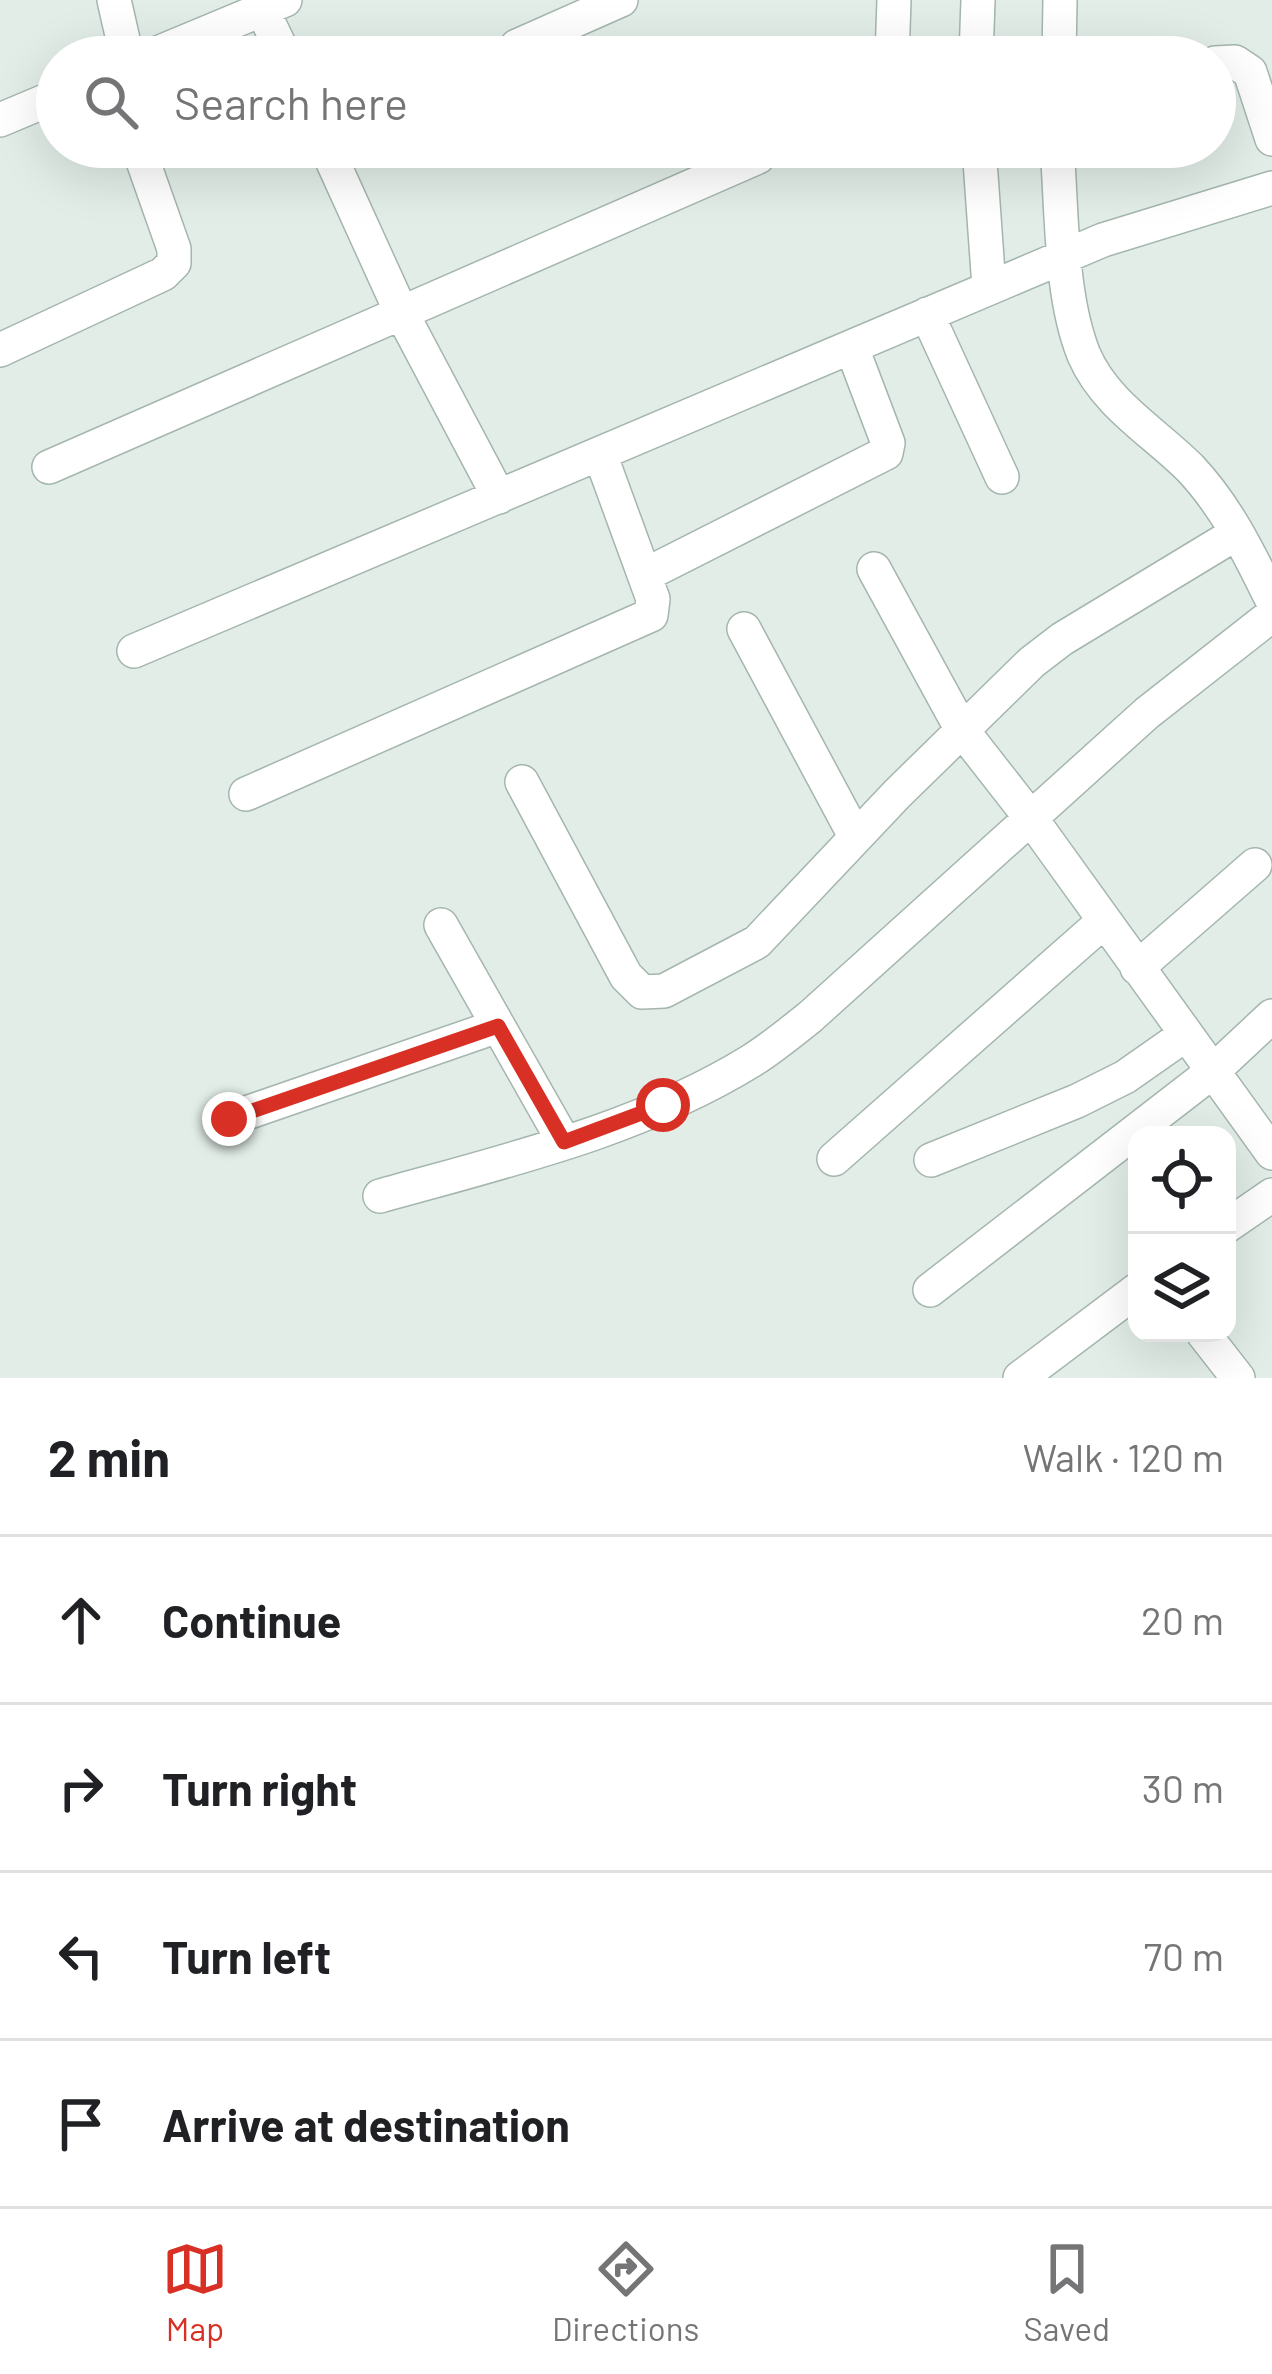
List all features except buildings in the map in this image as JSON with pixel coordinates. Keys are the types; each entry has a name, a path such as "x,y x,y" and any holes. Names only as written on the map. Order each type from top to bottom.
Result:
{"street":[{"path":"114,0 122,36"},
{"path":"540,36 621,0"},
{"path":"893,36 894,0"},
{"path":"977,36 978,0"},
{"path":"1059,36 1060,0"},
{"path":"198,36 274,4 280,36"},
{"path":"1236,63 1250,72 1272,139"},
{"path":"0,120 36,105"},
{"path":"0,350 164,274 174,263 174,250 145,168"},
{"path":"336,168 401,312 499,496"},
{"path":"49,466 735,168"},
{"path":"980,168 989,287"},
{"path":"1059,168 1077,334 1100,383 1190,469 1237,532 1272,600"},
{"path":"134,651 1103,239 1272,188"},
{"path":"927,314 1002,477"},
{"path":"645,575 886,454 888,443 852,348"},
{"path":"245,794 647,617 654,606 600,454"},
{"path":"522,782 626,976 642,992 664,991 758,942 855,836 1032,662 1237,532"},
{"path":"874,569 962,730 1272,1153"},
{"path":"380,1196 564,1142 663,1105 755,1059 810,1017 1147,712 1272,615"},
{"path":"744,629 855,836"},
{"path":"1137,968 1255,865"},
{"path":"834,1159 1104,921"},
{"path":"441,925 564,1142"},
{"path":"930,1290 1212,1072 1272,1017"},
{"path":"229,1119 498,1026"},
{"path":"931,1160 1077,1101 1125,1077 1185,1035"},
{"path":"1236,1220 1272,1195"},
{"path":"1020,1378 1128,1297"},
{"path":"1210,1342 1238,1378"}],"route":[{"path":"229,1119 498,1026 564,1142 663,1105"}]}
